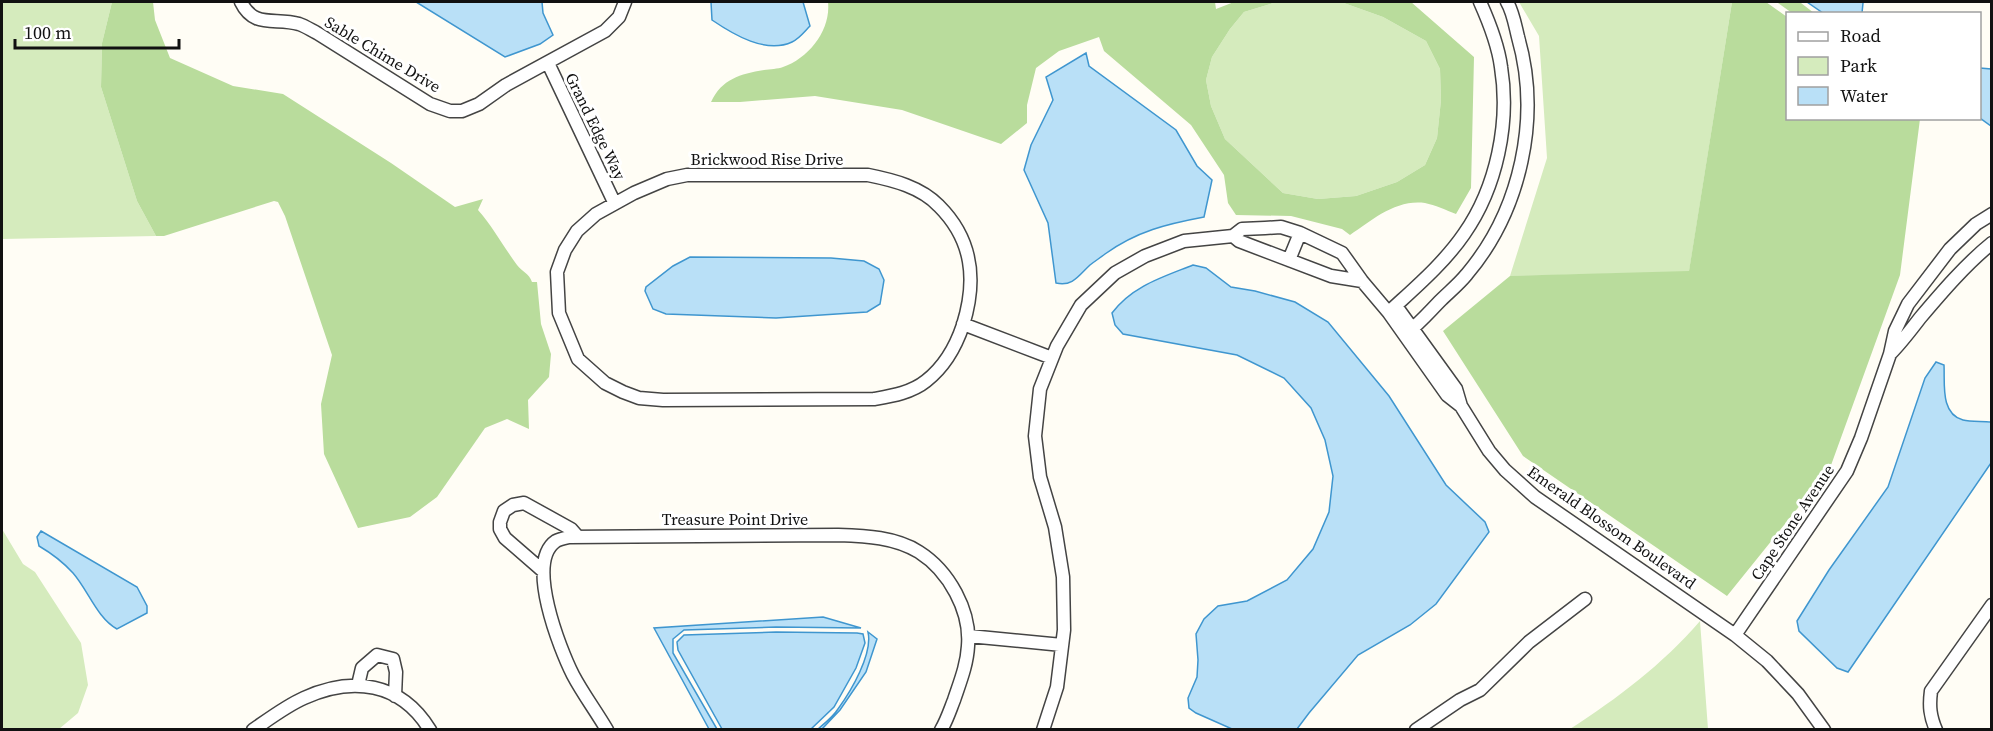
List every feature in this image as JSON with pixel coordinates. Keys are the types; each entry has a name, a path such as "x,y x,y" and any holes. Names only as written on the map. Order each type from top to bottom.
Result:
{"street":[{"name":"Sable Chime Drive","path":"241,2 246,12 254,19 299,24 326,38 430,104 450,111 462,111 478,104 506,85 605,31 619,17 625,2"},
{"path":"1392,309 1443,262 1465,232 1485,197 1499,152 1504,109 1501,67 1491,27 1479,2"},
{"path":"1408,332 1467,274 1489,243 1507,209 1520,167 1526,135 1529,92 1523,52 1508,2"},
{"name":"Grand Edge Way","path":"548,63 614,202"},
{"name":"Brickwood Rise Drive","path":"687,175 868,175 890,179 914,188 937,204 953,222 965,245 972,284 969,304 958,339 946,361 925,382 896,396 874,399 663,400 639,398 605,383 578,360 559,313 557,272 565,250 577,231 614,202 667,179 687,175"},
{"name":"Cape Stone Avenue","path":"1735,635 1847,471 1890,354 1894,331 1908,304 1950,249 1976,224 1992,214"},
{"name":"Emerald Blossom Boulevard","path":"1044,729 1057,687 1064,630 1063,577 1055,527 1040,477 1035,436 1040,389 1057,346 1081,305 1115,273 1145,256 1184,241 1233,236 1242,230 1281,227 1300,232 1342,253 1362,281 1392,309 1447,395 1461,406 1489,451 1523,487 1735,635 1767,661 1798,694 1824,729"},
{"path":"1289,260 1300,232"},
{"path":"1233,236 1239,241 1331,276 1362,281"},
{"name":"Cape Stone Avenue","path":"1890,354 1905,340 1919,319 1956,278 1992,243"},
{"path":"963,324 1052,358"},
{"path":"578,537 572,529 524,503 504,510 500,522 500,529 506,538 543,571 549,609 561,649 574,676 607,729"},
{"name":"Treasure Point Drive","path":"543,571 550,547 558,540 578,537 873,537 894,542 918,552 939,569 954,588 964,613 969,636 966,664 941,729"},
{"path":"1416,729 1460,700 1480,690 1529,642 1585,599"},
{"path":"1936,729 1929,705 1931,691 1992,605"},
{"path":"969,636 1062,645"},
{"path":"358,684 362,668 377,655 393,659 396,672 395,696"},
{"path":"253,729 303,698 333,687 358,684 384,690 404,700 421,715 430,729"}],"green space":[{"path":"2,2 112,2 102,43 101,87 137,201 156,236 2,239"},
{"path":"112,2 153,2 155,20 170,58 233,86 283,94 455,207 483,199 478,210 517,265 532,282 537,282 541,324 551,354 549,377 528,400 529,429 507,419 485,428 437,497 410,517 358,528 324,454 321,404 332,355 285,216 278,202 274,201 164,236 156,236 137,201 101,87 102,43"},
{"path":"828,2 1215,2 1216,9 1234,2 1277,2 1244,12 1212,57 1206,80 1211,106 1225,139 1283,193 1318,199 1356,196 1397,182 1425,165 1437,138 1441,100 1440,69 1426,41 1383,17 1341,2 1411,2 1474,57 1471,188 1456,214 1425,203 1404,204 1376,217 1350,235 1342,229 1291,216 1236,215 1228,203 1224,175 1191,125 1104,51 1099,37 1059,51 1036,68 1027,105 1027,123 1001,144 902,110 815,96 711,102 715,94 733,79 747,73 781,68 801,57 816,42 822,32 826,23"},
{"path":"1277,2 1341,2 1383,17 1426,41 1440,69 1441,100 1437,138 1425,165 1397,182 1356,196 1318,199 1283,193 1225,139 1211,106 1206,80 1212,57 1244,12"},
{"path":"1519,2 1732,2 1689,272 1510,276 1547,158 1539,36"},
{"path":"1732,2 1766,2 1786,16 1786,120 1920,120 1900,275 1830,468 1727,596 1523,456 1443,331 1510,276 1689,271"},
{"path":"1778,3 1801,3 1813,12 1791,12"},
{"path":"2,529 23,564 35,572 81,643 88,685 78,713 59,729 2,729"},
{"path":"1700,621 1708,729 1570,729 1639,680 1671,652"}],"water":[{"path":"416,2 542,2 543,13 553,35 540,44 505,57"},
{"path":"711,2 803,2 810,26 792,42 772,46 761,44 740,37 712,20"},
{"path":"1807,2 1863,2 1862,12 1822,12"},
{"path":"1086,53 1089,66 1176,130 1197,166 1212,180 1204,217 1141,234 1117,246 1071,282 1062,284 1056,283 1048,223 1024,170 1031,145 1053,100 1046,77"},
{"path":"1981,68 1991,69 1991,126 1981,119"},
{"path":"690,257 831,258 864,261 879,269 884,280 880,304 867,312 776,318 666,314 653,309 645,291 646,287 673,266"},
{"path":"1193,265 1206,268 1231,287 1295,302 1328,322 1389,396 1446,485 1485,522 1489,532 1436,604 1410,625 1358,655 1297,729 1232,729 1189,708 1188,698 1197,677 1196,634 1204,619 1218,606 1247,601 1287,580 1313,549 1329,512 1333,476 1325,440 1311,408 1284,378 1237,355 1123,334 1115,325 1112,313 1129,296 1159,278"},
{"path":"1936,362 1944,365 1945,397 1950,411 1963,420 1991,422 1991,463 1848,672 1837,668 1799,631 1797,621 1829,570 1888,487 1925,378"},
{"path":"41,531 137,587 147,606 147,613 117,629 110,624 98,611 73,573 39,546 37,537"},
{"path":"823,617 861,628 776,627 684,630 673,639 673,653 717,729 709,729 654,628"},
{"path":"776,632 857,633 863,634 865,643 856,668 834,707 811,729 722,729 678,650 677,642 684,635"},
{"path":"868,632 877,639 866,672 840,710 822,729 818,729 836,712 855,683 867,651"}]}
